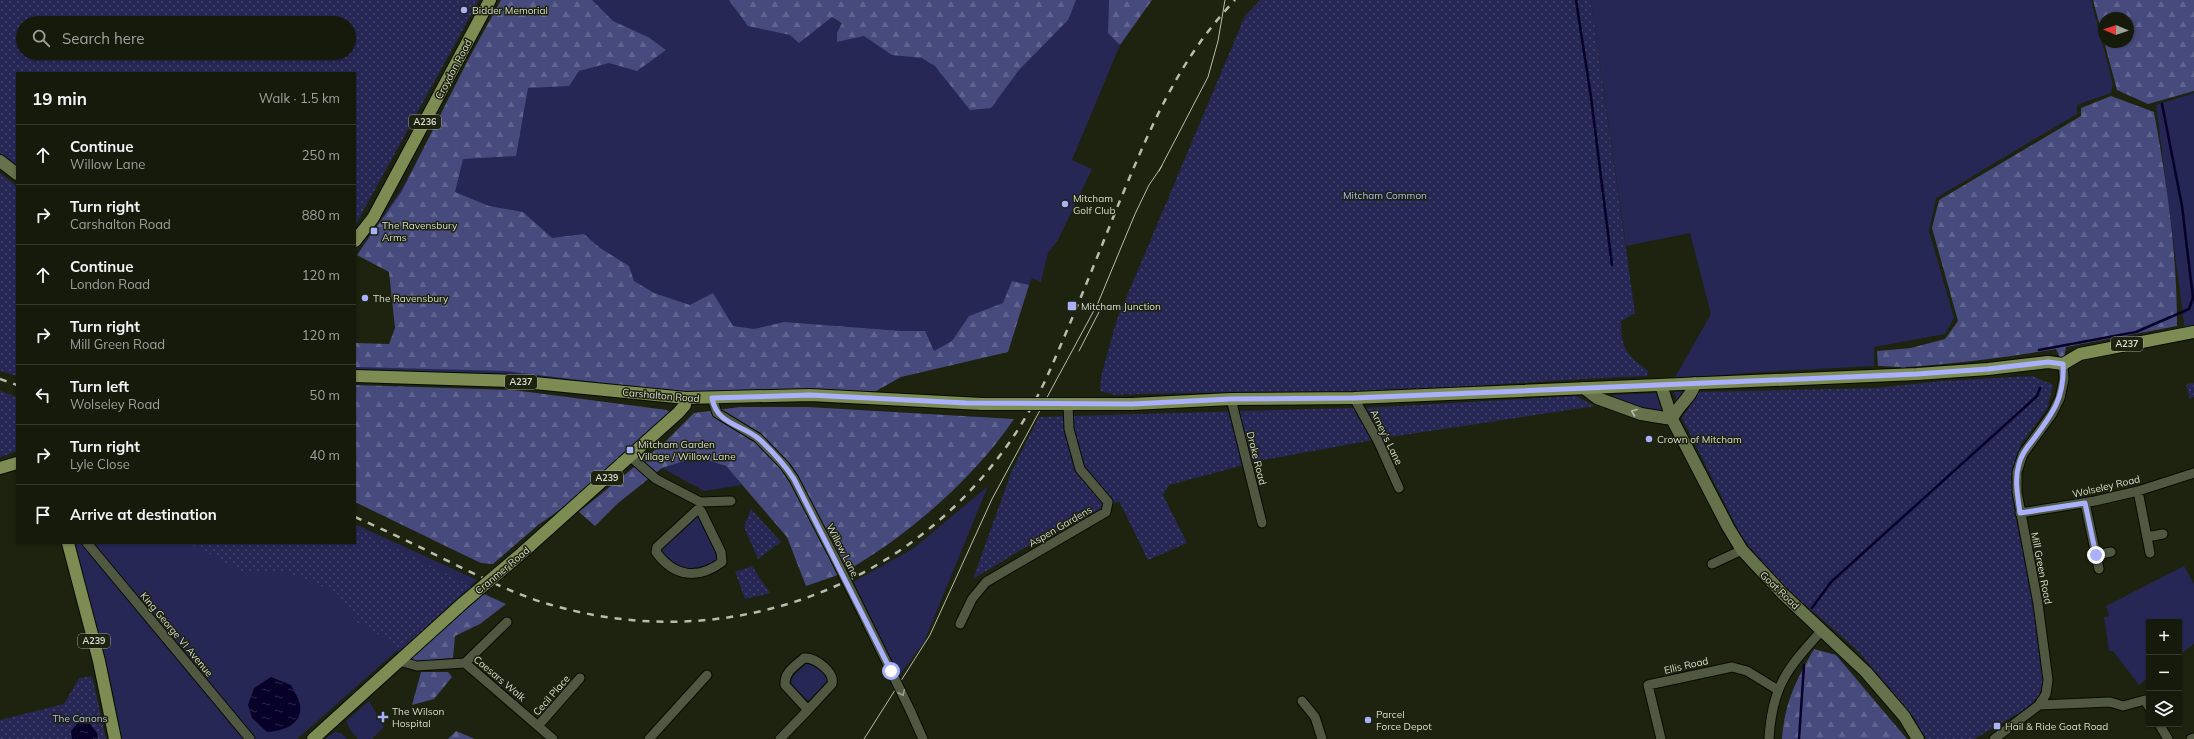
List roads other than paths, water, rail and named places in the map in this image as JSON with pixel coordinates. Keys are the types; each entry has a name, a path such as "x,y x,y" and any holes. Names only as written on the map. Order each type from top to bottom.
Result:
{"main road":[{"name":"Croydon Road","path":"356,241 373,218 490,0"},
{"name":"A237","path":"2063,364 2073,357 2086,353 2194,332"},
{"name":"Carshalton Road","path":"356,376 514,381 686,398 810,395 982,404 1132,404 1231,399 1354,398 1903,375 1988,369 2048,362 2063,364"},
{"name":"Cranmer Road","path":"313,739 463,603 631,457 678,413 684,405 686,398"},
{"path":"0,468 16,464"},
{"name":"A239","path":"68,544 99,661 115,739"}],"street":[{"path":"0,161 16,173"},
{"name":"Mill Green Road","path":"1994,739 2039,705 2046,694 2048,680 2038,604 2017,492 2019,463 2029,444 2052,414 2060,398 2064,379 2063,364"},
{"path":"1584,388 1597,398 1641,414 1672,418 1679,405 1693,391 1695,383"},
{"name":"Goat Road","path":"1661,385 1672,418 1728,528 1742,550 1777,587 1866,672 1904,716 1918,739"},
{"name":"Willow Lane","path":"712,398 717,413 758,438 785,466 794,479 836,558 924,739"},
{"name":"Arney's Lane","path":"1354,398 1378,441 1399,488"},
{"name":"Drake Road","path":"1231,399 1262,523"},
{"name":"Aspen Gardens","path":"960,624 972,599 986,582 1106,512 1108,502 1080,469 1064,404"},
{"path":"631,457 656,479 699,506 721,552 722,562 711,570 700,574 681,572 672,568 656,552 658,547 697,510 699,506 732,501"},
{"name":"Wolseley Road","path":"2020,513 2085,503 2138,491 2194,473"},
{"path":"2138,491 2150,553"},
{"path":"2085,503 2099,569"},
{"path":"2147,537 2163,534"},
{"name":"King George VI Avenue","path":"88,544 250,739"},
{"path":"1712,564 1742,550"},
{"path":"2096,555 2111,552"},
{"path":"465,663 507,622"},
{"path":"1769,739 1771,710 1778,690 1794,662 1822,630"},
{"path":"780,739 808,710 832,684 833,680 831,674 821,666 807,658 804,658 790,669 784,680 788,689 808,710"},
{"name":"Caesars Walk","path":"398,661 417,666 465,663 553,739"},
{"name":"Ellis Road","path":"1661,739 1648,685 1732,667 1747,671 1778,690"},
{"path":"650,739 707,675"},
{"name":"Cecil Place","path":"538,726 580,678"},
{"path":"1302,700 1315,717 1322,739"},
{"path":"2039,705 2110,702 2123,706 2145,700 2146,702"},
{"path":"2161,727 2168,739"}],"water":[{"path":"271,677 291,685 298,698 300,712 298,718 290,726 267,732 252,718 248,705 254,688"},
{"path":"78,723 90,724 97,733 98,739 72,739 71,731"}],"waterway":[{"path":"1576,0 1591,97 1612,265"},
{"path":"2039,350 2136,332 2189,309 2193,298 2182,206 2162,104"},
{"path":"1812,608 1831,582 2037,396 2040,388"},
{"path":"1799,739 1804,665"}],"tram line":[{"path":"1159,171 1208,77 1218,41 1225,0"},
{"path":"864,739 930,635 992,499 1098,303 1135,214 1149,185 1162,166"},
{"path":"1079,351 1099,312"}],"railway":[{"path":"356,517 494,583 532,599 559,607 634,620 709,620 781,606 849,580 911,543 967,494 1013,437 1050,370 1121,198 1156,118 1182,69 1198,45 1215,22 1235,0"},
{"path":"0,379 16,385"}],"place":[{"name":"Bidder Memorial","path":"464,10"},
{"name":"Mitcham Golf Club","path":"1065,204"},
{"name":"The Ravensbury Arms","path":"374,231"},
{"name":"The Ravensbury","path":"365,298"},
{"name":"Mitcham Junction","path":"1072,306"},
{"name":"Crown of Mitcham","path":"1649,439"},
{"name":"Mitcham Garden Village / Willow Lane","path":"630,450"},
{"name":"The Wilson Hospital","path":"383,717"},
{"name":"Parcel Force Depot","path":"1368,720"},
{"name":"Hail & Ride Goat Road","path":"1997,726"}],"park label":[{"name":"Mitcham Common","path":"1385,195"},
{"name":"The Canons","path":"80,718"}]}
